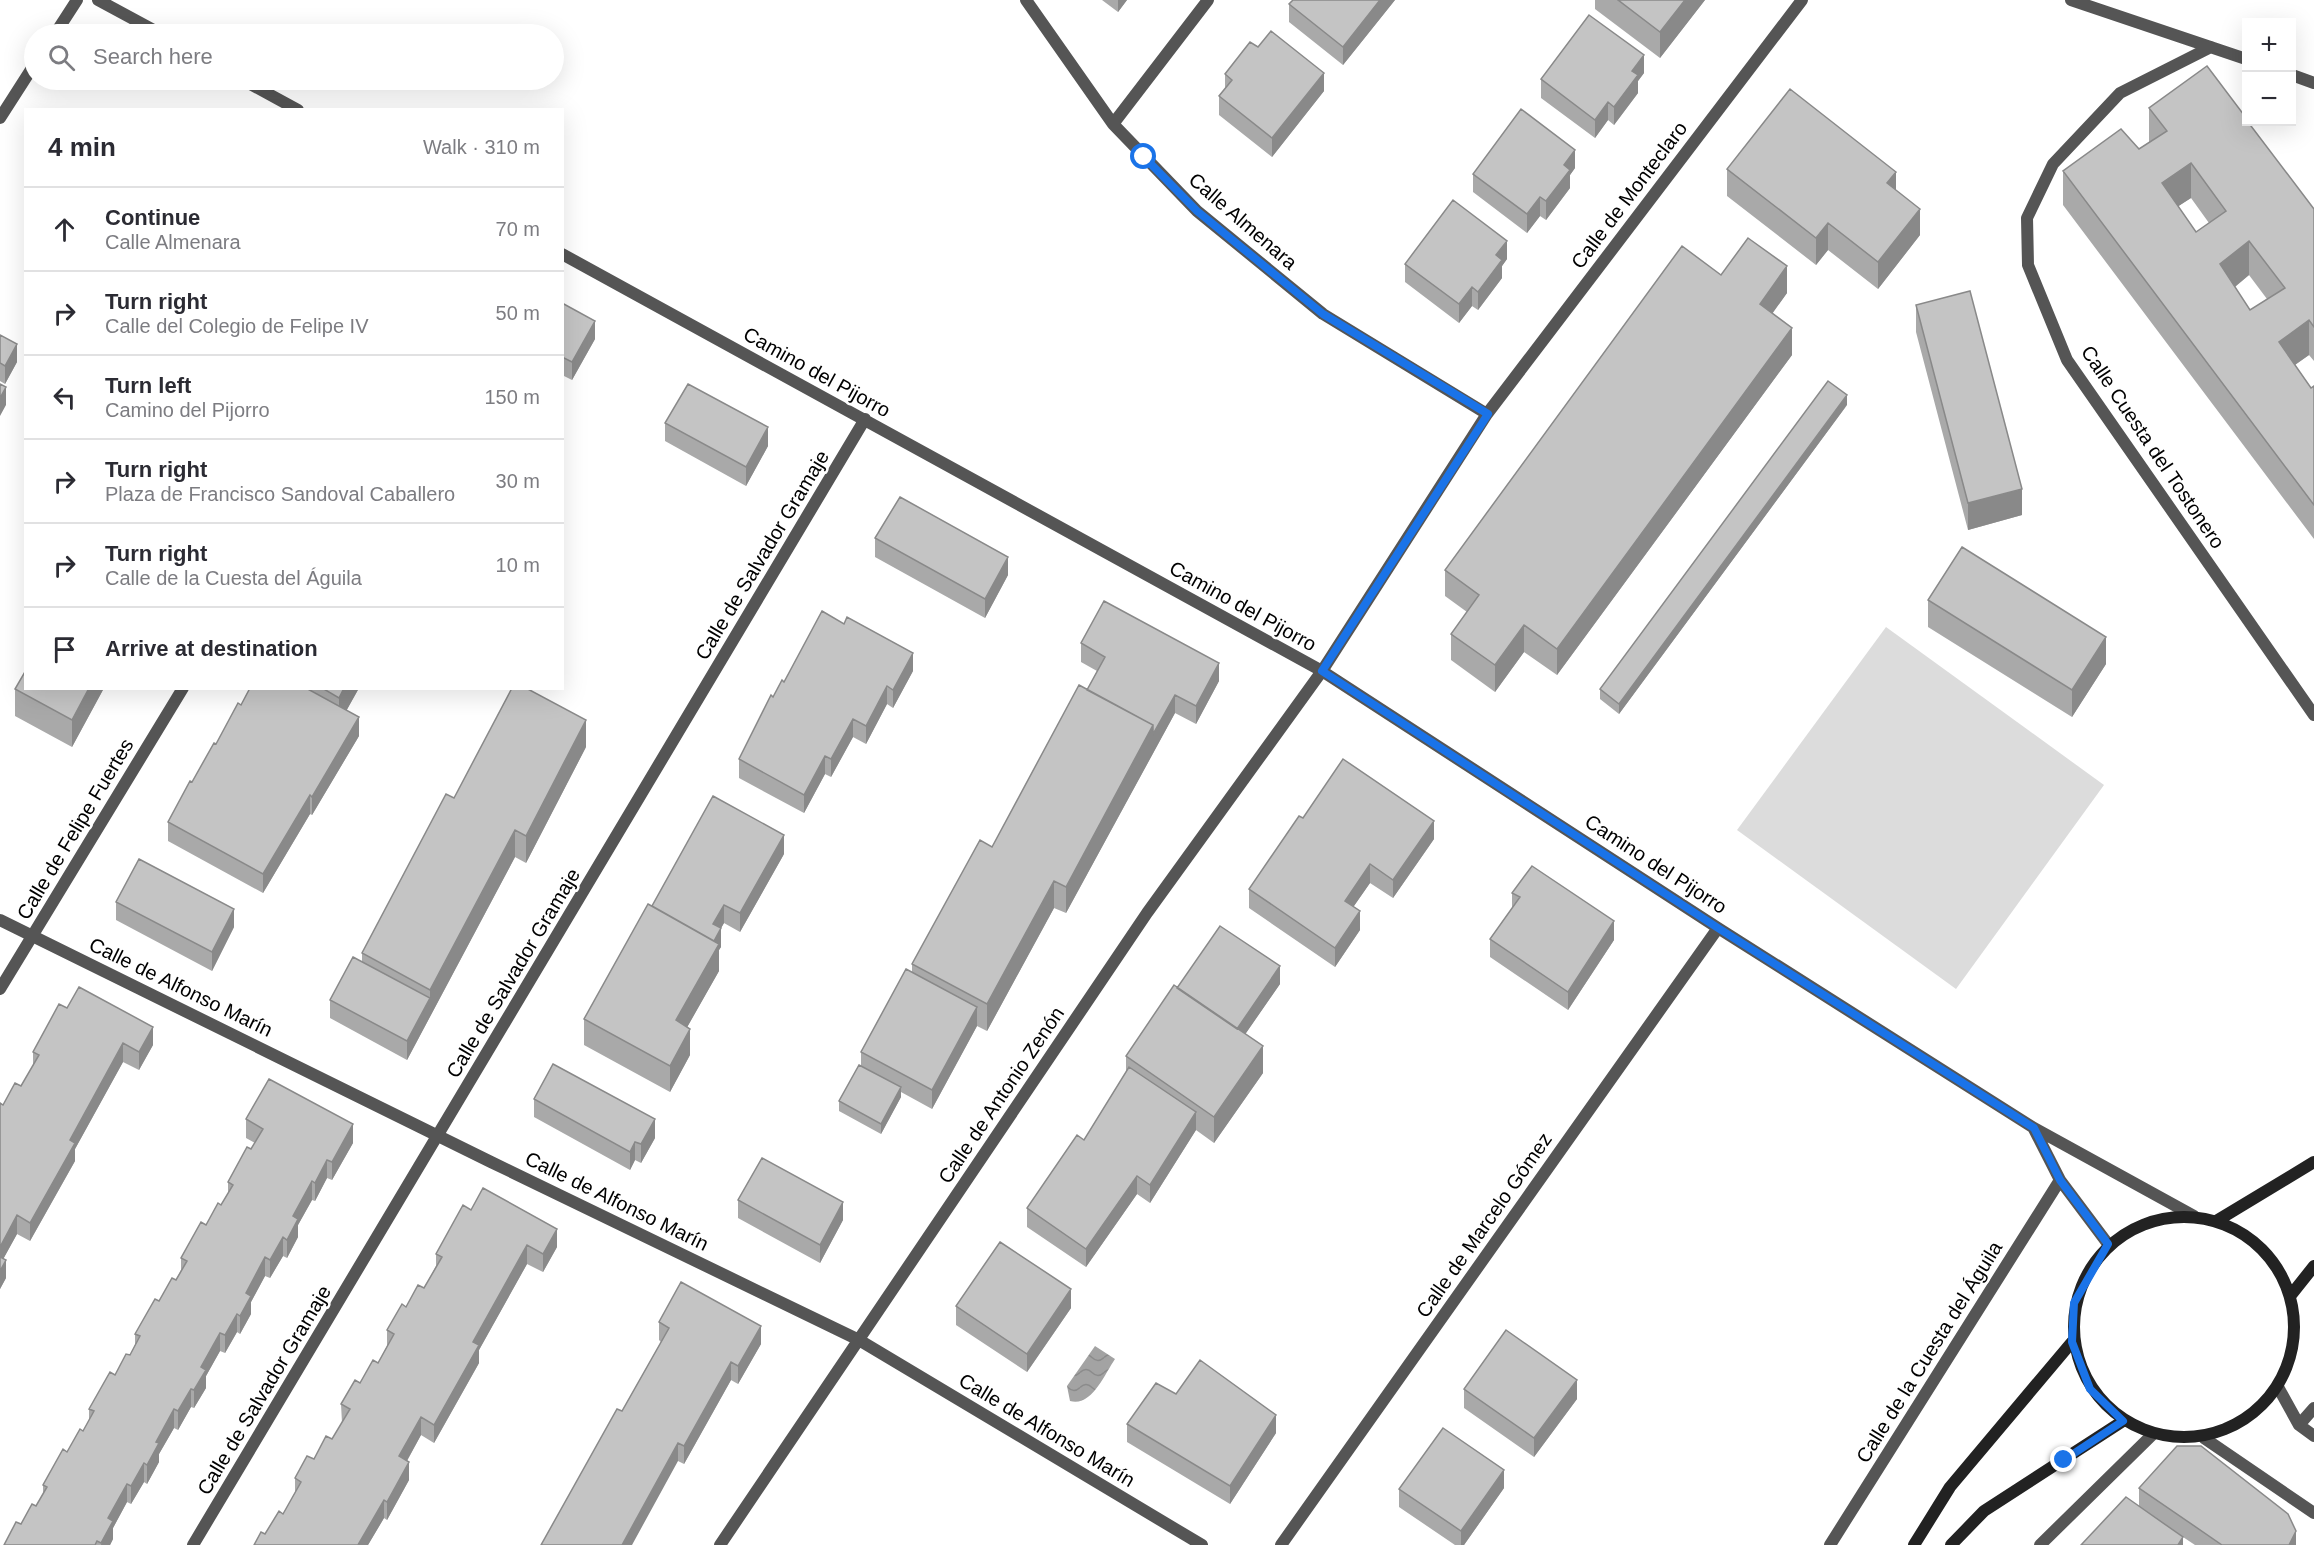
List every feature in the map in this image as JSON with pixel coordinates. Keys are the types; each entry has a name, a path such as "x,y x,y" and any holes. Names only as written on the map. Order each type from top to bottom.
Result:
{"street":[{"path":"61,24 77,0"},
{"path":"98,0 142,24"},
{"name":"Calle Almenara","path":"1026,0 1113,124 1197,211 1323,314 1488,414"},
{"path":"1113,124 1208,0"},
{"name":"Calle de Monteclaro","path":"1322,671 1488,414 1802,0"},
{"path":"2071,0 2242,57"},
{"name":"Calle Cuesta del Tostonero","path":"2211,47 2120,93 2053,164 2027,218 2028,265 2067,360 2314,715"},
{"path":"2296,76 2314,82"},
{"path":"0,118 24,81"},
{"path":"261,90 294,108"},
{"name":"Camino del Pijorro","path":"564,255 1322,671 1718,928 2034,1128 2194,1216"},
{"name":"Calle de Salvador Gramaje","path":"193,1545 865,419"},
{"name":"Calle de Antonio Zenón","path":"720,1545 1148,913 1322,671"},
{"name":"Calle de Felipe Fuertes","path":"0,990 182,690"},
{"name":"Calle de Alfonso Marín","path":"0,920 859,1340 1202,1545"},
{"name":"Calle de Marcelo Gómez","path":"1281,1545 1718,928"},
{"path":"2034,1128 2060,1180 2108,1244"},
{"path":"2218,1220 2314,1162"},
{"name":"Calle de la Cuesta del Águila","path":"1830,1545 2060,1180"},
{"path":"2194,1216 2218,1220 2264,1249 2291,1295 2295,1342 2278,1387 2248,1419 2204,1438 2152,1435 2123,1421 2090,1389 2072,1342 2074,1303 2108,1244 2145,1222 2194,1216"},
{"path":"2291,1295 2314,1266"},
{"path":"1914,1545 1950,1487 2072,1342"},
{"path":"2278,1387 2299,1425 2314,1436"},
{"path":"2299,1425 2314,1408"},
{"path":"1951,1545 1984,1512 2123,1421"},
{"path":"2040,1545 2152,1435"},
{"path":"2204,1438 2314,1513"}],"shaded area":[{"path":"1886,627 2104,785 1956,989 1737,830"}],"water":[{"path":"1095,1346 1115,1359 1091,1395 1078,1402 1070,1401 1067,1386"}],"building":[{"path":"1293,0 1380,0 1343,47 1289,4"},
{"path":"1618,0 1685,0 1660,32"},
{"path":"1589,15 1644,55 1632,71 1638,75 1614,107 1608,102 1595,120 1541,79"},
{"path":"1271,31 1324,73 1272,138 1219,96 1232,80 1225,74 1250,42 1258,47"},
{"path":"2207,66 2242,112 2242,126 2251,126 2314,209 2314,327 2309,320 2279,342 2311,388 2314,386 2314,505 2063,171 2121,129 2139,149 2167,131 2149,108","holes":["2191,163 2226,211 2196,232 2162,183","2249,241 2285,288 2250,310 2220,264"]},
{"path":"1790,89 1896,172 1887,183 1920,209 1878,262 1828,223 1816,238 1727,169"},
{"path":"1521,109 1575,150 1564,165 1570,170 1546,201 1540,197 1527,214 1473,174"},
{"path":"1453,200 1507,241 1496,255 1502,260 1478,292 1472,287 1459,304 1405,264"},
{"path":"1748,238 1787,266 1760,304 1792,328 1557,649 1524,625 1495,665 1451,634 1479,595 1445,570 1682,246 1721,275"},
{"path":"1970,291 2022,489 1968,503 1916,305"},
{"path":"564,304 595,321 572,362 564,358"},
{"path":"0,335 17,344 5,366 0,363"},
{"path":"1828,381 1847,395 1619,704 1600,689"},
{"path":"0,384 6,387 0,398"},
{"path":"688,384 768,427 746,467 665,423"},
{"path":"900,497 1008,557 985,599 875,538"},
{"path":"1962,547 2106,637 2072,690 1928,600"},
{"path":"1104,601 1219,663 1196,706 1175,695 1153,734 1153,725 1087,690 1105,657 1081,643"},
{"path":"822,611 844,624 847,617 913,653 893,690 887,686 866,726 853,719 831,759 825,756 804,795 739,759 771,695 773,697 782,680 784,682"},
{"path":"24,673 24,690 88,690 72,720 15,689"},
{"path":"1079,685 1153,725 1066,887 1054,881 987,1004 912,964 980,840 992,847"},
{"path":"249,690 310,690 359,717 263,874 168,822 190,781 192,782 214,743 216,744 238,703 241,705"},
{"path":"325,690 343,690 339,698"},
{"path":"511,690 530,690 586,720 526,836 515,830 430,990 362,953 446,794 454,798"},
{"path":"1343,759 1434,821 1393,880 1370,864 1345,901 1360,911 1335,948 1249,889 1299,816 1303,818"},
{"path":"713,796 784,835 740,913 724,905 713,924 721,928 714,941 652,906"},
{"path":"139,859 234,909 212,952 116,902"},
{"path":"1532,866 1614,921 1568,992 1490,939 1520,897 1512,893"},
{"path":"648,904 719,944 676,1020 690,1029 670,1066 584,1019"},
{"path":"1220,926 1280,966 1237,1029 1177,988"},
{"path":"353,957 430,998 407,1041 330,1000"},
{"path":"906,969 977,1007 932,1090 861,1052"},
{"path":"1174,985 1263,1046 1214,1117 1126,1056"},
{"path":"79,987 153,1027 139,1052 123,1043 70,1140 75,1143 30,1223 17,1215 0,1247 0,1103 3,1105 15,1083 21,1086 39,1055 33,1052 59,1004 67,1008"},
{"path":"553,1064 655,1119 641,1144 635,1142 630,1152 534,1099"},
{"path":"859,1065 901,1087 881,1124 839,1101"},
{"path":"1129,1067 1196,1112 1150,1185 1137,1176 1086,1249 1027,1208 1077,1135 1084,1140"},
{"path":"269,1079 353,1124 332,1162 327,1160 315,1183 312,1181 293,1216 298,1219 287,1240 283,1237 270,1260 265,1257 246,1293 251,1296 240,1316 237,1314 225,1335 220,1333 201,1367 206,1370 178,1411 174,1409 156,1442 159,1443 147,1465 144,1463 131,1486 127,1484 108,1518 113,1521 101,1543 97,1541 95,1545 4,1545 16,1522 21,1524 32,1504 36,1506 47,1487 43,1485 63,1449 67,1452 80,1429 83,1431 94,1411 89,1409 110,1372 115,1375 126,1354 130,1355 140,1336 135,1334 155,1299 159,1301 172,1278 176,1280 187,1261 181,1258 201,1222 206,1225 218,1203 221,1205 233,1185 228,1182 247,1147 251,1149 263,1129 246,1119"},
{"path":"762,1158 843,1202 820,1245 738,1200"},
{"path":"483,1188 557,1229 543,1254 527,1245 473,1342 479,1345 434,1425 421,1417 399,1456 409,1462 387,1502 384,1500 358,1545 254,1545 261,1532 265,1534 279,1511 283,1514 301,1482 295,1478 307,1456 314,1459 326,1436 332,1439 350,1409 341,1404 355,1380 360,1383 373,1360 378,1363 394,1334 387,1330 402,1304 406,1307 418,1285 424,1288 442,1257 436,1254 463,1205 471,1210"},
{"path":"1000,1242 1071,1289 1027,1354 956,1306"},
{"path":"0,1257 6,1260 0,1271"},
{"path":"681,1282 761,1326 738,1366 731,1362 684,1446 678,1443 622,1545 541,1545 617,1409 622,1411 669,1328 659,1322"},
{"path":"1506,1330 1577,1380 1534,1438 1464,1389"},
{"path":"1200,1360 1276,1415 1230,1486 1127,1424 1156,1383 1176,1394"},
{"path":"1443,1428 1504,1470 1461,1531 1399,1489"},
{"path":"2177,1446 2201,1446 2288,1514 2296,1531 2289,1545 2222,1545 2139,1488"},
{"path":"2126,1497 2183,1537 2178,1545 2081,1545"}],"route":[{"path":"1144,157 1197,211 1323,314 1488,414 1322,671 1718,928 2034,1128 2060,1180 2108,1244 2074,1303 2072,1342 2090,1389 2123,1421 2064,1460"}]}
